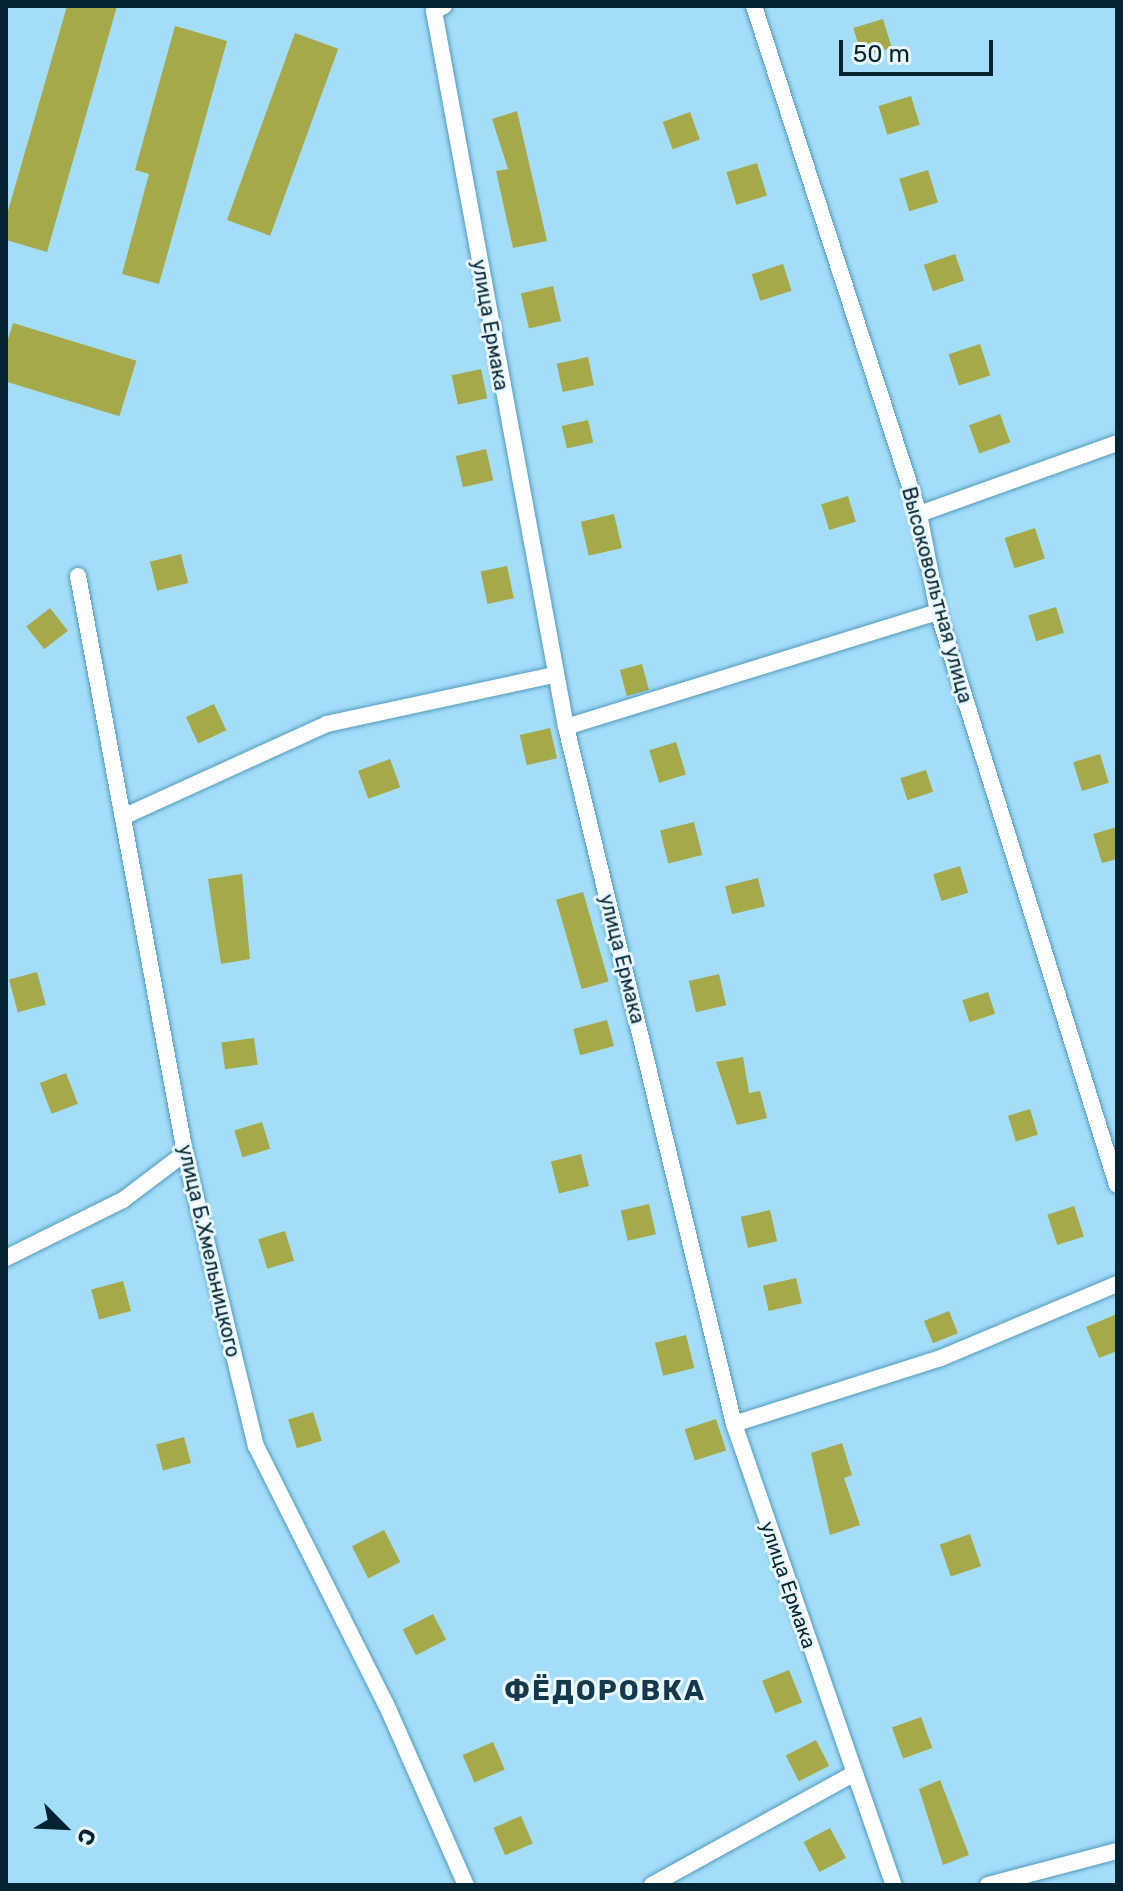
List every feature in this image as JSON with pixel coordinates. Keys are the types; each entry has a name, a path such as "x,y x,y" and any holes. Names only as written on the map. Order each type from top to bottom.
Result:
{"street":[{"name":"Высоковольтная улица","path":"754,6 919,514 938,612 1117,1185"},
{"name":"улица Ермака","path":"439,9 553,675 734,1424 894,1885"},
{"path":"919,514 1117,443"},
{"name":"улица Б.Хмельницкого","path":"78,576 185,1153 256,1446 386,1704 466,1885"},
{"path":"566,727 938,612"},
{"path":"123,817 327,724 553,675"},
{"path":"6,1258 123,1200 185,1153"},
{"path":"734,1424 941,1358 1117,1284"},
{"path":"652,1885 853,1774"},
{"path":"988,1885 1117,1851"}],"building":[{"path":"67,6 117,6 47,252 6,240 6,218"},
{"path":"883,19 892,48 862,57 853,28"},
{"path":"175,26 227,41 159,284 122,274 149,174 135,170"},
{"path":"295,33 338,49 270,236 227,220"},
{"path":"911,96 920,125 887,135 878,106"},
{"path":"517,111 547,241 513,248 496,171 508,169 492,119"},
{"path":"690,112 700,139 673,149 663,122"},
{"path":"757,163 767,196 736,205 726,172"},
{"path":"928,170 938,203 909,211 899,179"},
{"path":"955,254 964,280 933,291 924,265"},
{"path":"783,264 792,291 760,301 752,274"},
{"path":"553,286 561,321 529,329 521,293"},
{"path":"13,323 136,361 119,416 6,382 6,346"},
{"path":"980,344 990,375 959,386 949,354"},
{"path":"588,357 594,385 563,392 557,364"},
{"path":"481,369 487,398 458,405 452,375"},
{"path":"1000,414 1010,442 979,453 969,425"},
{"path":"588,420 593,442 567,448 562,426"},
{"path":"486,449 493,480 463,487 456,456"},
{"path":"848,496 856,522 829,530 821,504"},
{"path":"614,514 622,548 589,556 581,522"},
{"path":"1035,528 1045,558 1014,568 1005,538"},
{"path":"181,554 188,583 157,591 150,562"},
{"path":"507,566 514,598 487,604 481,572"},
{"path":"1056,607 1064,633 1036,641 1028,615"},
{"path":"50,608 68,631 44,649 26,626"},
{"path":"642,664 649,690 627,696 620,670"},
{"path":"214,704 226,730 198,743 186,717"},
{"path":"550,728 557,758 527,765 520,735"},
{"path":"676,742 686,775 659,783 649,750"},
{"path":"1100,754 1109,783 1082,791 1073,762"},
{"path":"390,759 400,787 368,799 358,771"},
{"path":"926,770 933,792 907,800 900,778"},
{"path":"694,822 702,855 668,863 660,830"},
{"path":"1117,827 1117,859 1102,863 1093,834"},
{"path":"960,866 968,893 941,901 933,874"},
{"path":"242,874 250,959 221,964 208,879"},
{"path":"758,878 765,906 732,914 725,886"},
{"path":"583,892 609,981 582,989 556,900"},
{"path":"37,972 46,1005 18,1012 9,980"},
{"path":"719,974 726,1005 696,1012 689,981"},
{"path":"988,992 995,1014 969,1022 962,1000"},
{"path":"607,1020 614,1046 580,1055 573,1029"},
{"path":"254,1038 258,1065 225,1069 221,1043"},
{"path":"743,1057 749,1093 760,1091 767,1118 737,1125 716,1062"},
{"path":"66,1073 78,1104 52,1114 40,1083"},
{"path":"1030,1109 1038,1135 1016,1142 1008,1116"},
{"path":"262,1122 270,1149 242,1157 234,1130"},
{"path":"581,1154 589,1186 559,1194 551,1161"},
{"path":"649,1204 656,1234 628,1241 621,1211"},
{"path":"1074,1206 1084,1236 1057,1245 1047,1215"},
{"path":"770,1210 777,1241 748,1248 741,1217"},
{"path":"285,1231 294,1261 267,1269 258,1239"},
{"path":"796,1278 802,1303 769,1311 763,1286"},
{"path":"123,1281 131,1311 99,1319 91,1290"},
{"path":"949,1311 958,1333 933,1343 924,1321"},
{"path":"1117,1314 1117,1351 1099,1358 1086,1327"},
{"path":"686,1335 694,1368 663,1376 655,1343"},
{"path":"313,1412 322,1441 297,1448 288,1420"},
{"path":"716,1419 726,1450 695,1461 685,1429"},
{"path":"184,1437 191,1463 163,1471 156,1445"},
{"path":"842,1443 852,1475 844,1478 860,1525 830,1535 811,1453"},
{"path":"384,1530 400,1562 368,1578 352,1546"},
{"path":"970,1534 981,1566 951,1577 940,1544"},
{"path":"433,1614 446,1640 416,1655 403,1629"},
{"path":"789,1670 802,1702 775,1713 762,1681"},
{"path":"921,1717 932,1748 903,1759 892,1728"},
{"path":"816,1740 829,1766 799,1781 786,1755"},
{"path":"493,1742 505,1770 474,1783 463,1755"},
{"path":"940,1780 969,1855 943,1865 919,1789"},
{"path":"521,1816 533,1844 505,1855 493,1828"},
{"path":"830,1828 846,1858 819,1872 804,1842"}],"district":[{"name":"ФЁДОРОВКА","path":"605,1691"}]}
